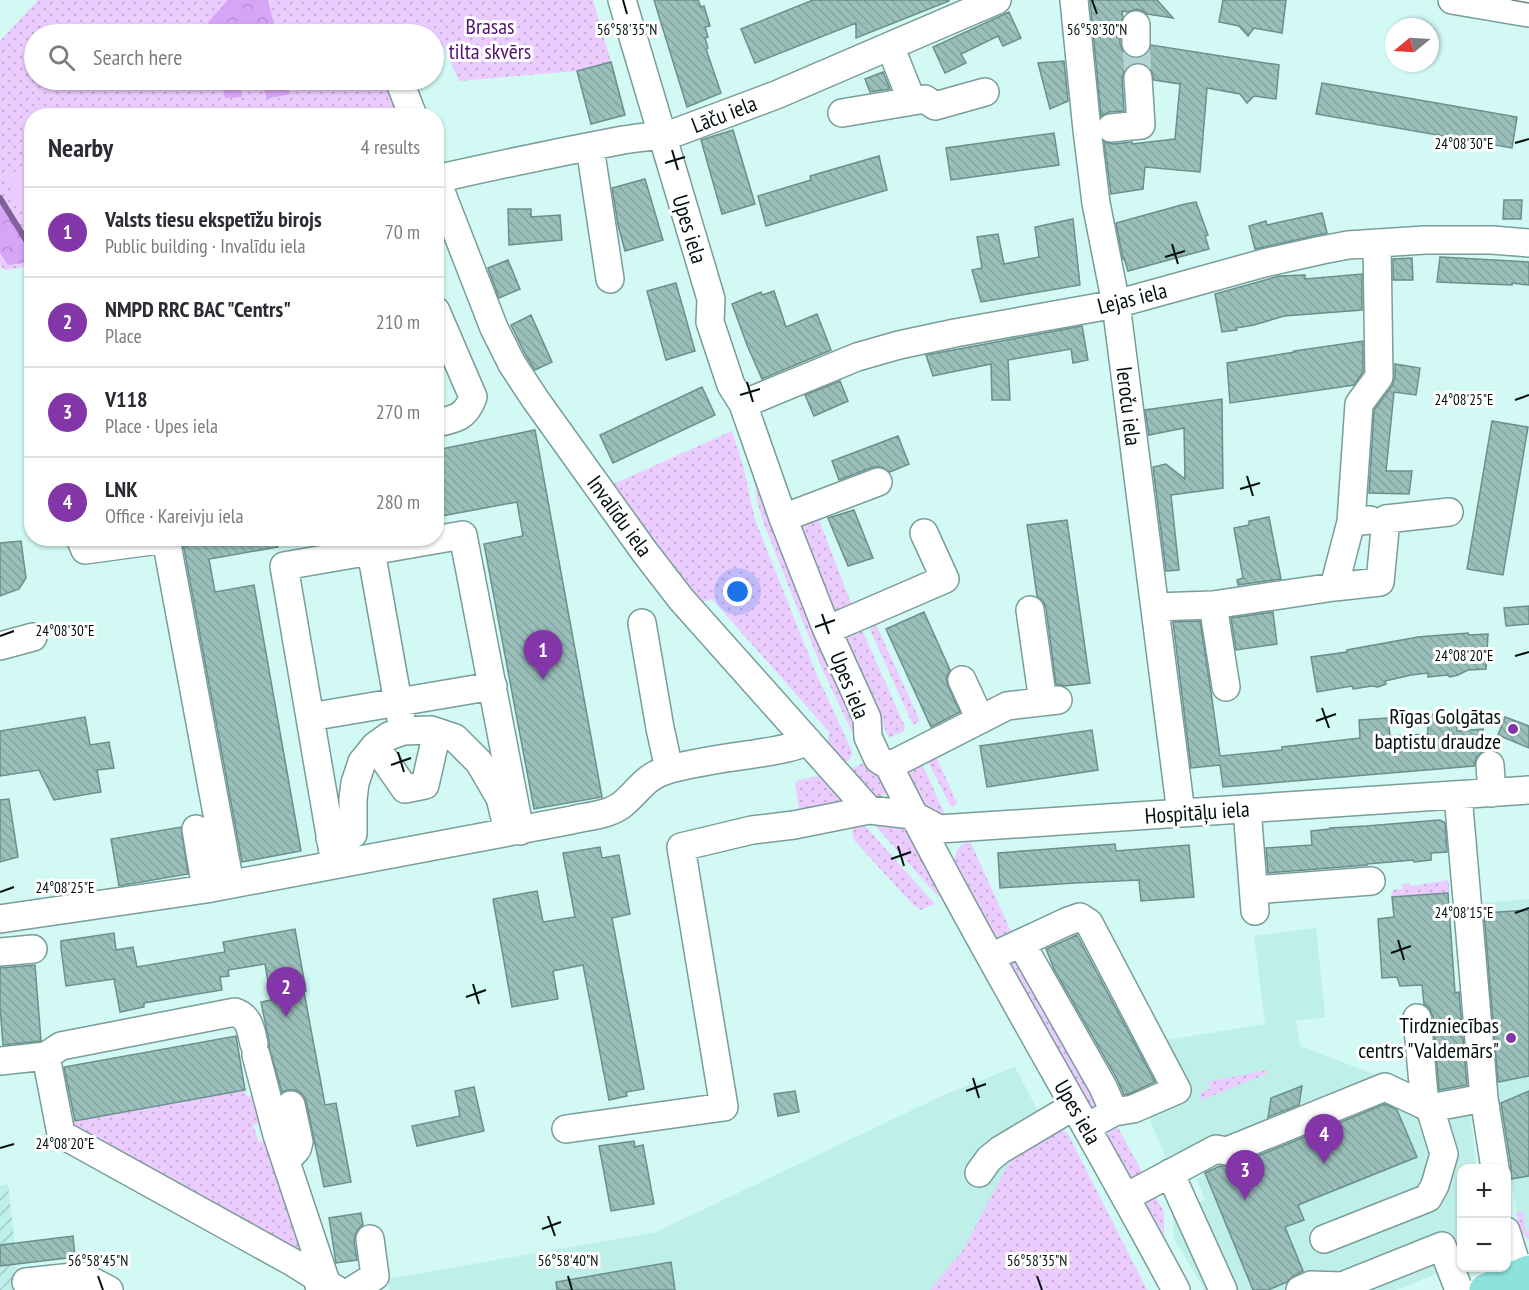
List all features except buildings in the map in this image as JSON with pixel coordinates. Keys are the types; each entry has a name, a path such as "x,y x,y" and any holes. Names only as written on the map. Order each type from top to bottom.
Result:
{"main road":[{"path":"1486,1290 1524,1274"}],"street":[{"name":"Upes iela","path":"622,0 711,299 710,322 731,385 743,404 783,518 827,630 867,718 868,737 878,759 889,766 913,815 1176,1290"},
{"name":"Lāču iela","path":"444,178 639,137 678,132 997,0"},
{"name":"Ieroču iela","path":"1074,0 1100,129 1096,203 1116,304 1181,813"},
{"path":"1452,0 1529,13"},
{"path":"890,46 912,101"},
{"path":"1100,129 1141,124 1138,78"},
{"path":"403,90 410,108"},
{"path":"842,113 925,99 935,106 985,92"},
{"path":"590,147 610,279"},
{"name":"Invalīdu iela","path":"444,197 494,328 512,364 644,551 675,591 870,810"},
{"name":"Lejas iela","path":"743,404 857,357 899,345 1116,304 1282,259 1348,245 1470,240 1529,243"},
{"path":"1334,587 1351,522 1359,404 1379,377 1377,243"},
{"path":"444,330 473,398 468,410 454,420 444,422"},
{"path":"783,518 878,482"},
{"path":"1351,522 1449,512"},
{"path":"1155,607 1213,605 1380,582 1386,519"},
{"path":"827,630 945,579 924,532"},
{"path":"444,538 464,535 518,822"},
{"path":"83,546 85,550 114,546"},
{"path":"167,546 218,887"},
{"path":"335,864 284,566 400,546"},
{"path":"371,551 404,731"},
{"path":"1213,605 1226,687"},
{"path":"889,766 1006,706 1050,701 1030,610"},
{"path":"642,623 669,769"},
{"path":"0,646 33,637"},
{"path":"962,680 980,719"},
{"path":"310,717 493,686"},
{"path":"330,838 353,834 355,783 362,762 375,746 389,736 404,731 431,730 455,738 479,762 500,798 505,818 518,822"},
{"path":"375,746 405,789 424,785 437,732"},
{"path":"0,919 218,887 335,864 518,822 613,810 624,804 641,785 654,775 669,769 779,750 808,741"},
{"path":"1490,765 1492,793"},
{"name":"Hospitāļu iela","path":"566,1129 724,1107 681,847 752,830 794,825 870,810 913,815 939,829 1529,790"},
{"path":"1458,795 1471,855 1484,1098 1494,1164"},
{"path":"1247,808 1255,900 1371,881"},
{"path":"196,829 218,887"},
{"path":"979,1173 989,1159 1000,1150 1080,1116 1133,1109 1177,1090 1089,923 1080,917 991,957"},
{"path":"1022,943 1103,1087 1114,1112"},
{"path":"0,952 33,949"},
{"path":"0,1061 46,1056 61,1046 235,1012 242,1015 248,1022 277,1135 325,1287"},
{"path":"1324,1239 1428,1198 1435,1185 1443,1154 1428,1107 1417,1018"},
{"path":"46,1056 61,1134 325,1287"},
{"path":"1126,1197 1216,1149 1227,1151 1385,1087 1428,1107 1484,1098"},
{"path":"286,1161 297,1149 299,1142 291,1105"},
{"path":"1170,1173 1224,1290"},
{"path":"353,1290 375,1276 370,1239"},
{"path":"1300,1290 1311,1285 1342,1286 1452,1242 1459,1290"},
{"path":"1511,1243 1524,1274"},
{"path":"26,1282 82,1276 109,1290"}],"shaded area":[{"name":"Tirdzniecības centrs \"Valdemārs\"","path":"1529,899 1529,1239 1519,1226 1511,1178 1511,1164 1509,1164 1499,1107 1483,903"},
{"path":"1316,928 1325,1017 1296,1021 1300,1046 1432,1096 1468,1089 1476,1164 1457,1164 1457,1266 1396,1290 1205,1290 1174,1239 1173,1213 1205,1199 1196,1178 1203,1176 1194,1150 1166,1159 1148,1115 1188,1093 1167,1040 1265,1024 1254,936"},
{"path":"1015,1067 1132,1290 390,1290 388,1279 656,1232 946,1094"},
{"path":"8,1184 19,1290 0,1290 0,1186"}],"green space":[{"name":"Brasas tilta skvērs","path":"38,0 593,0 611,62 577,71 459,81 444,47 444,24 24,24 24,90 393,90 399,108 24,108 24,267 5,270 0,266 0,41"},
{"path":"228,0 268,0 274,24 208,24"},
{"path":"223,90 242,90 242,97 225,98"},
{"path":"264,90 289,90 290,94 267,99"},
{"path":"24,166 24,211 4,179"},
{"path":"0,195 24,237 24,263 8,265 0,253"},
{"path":"732,431 743,465 755,520 816,673 852,751 849,759 842,764 825,746 830,733 712,599 696,604 609,486"},
{"path":"756,476 869,750 860,749 823,671 764,524 757,502 754,477"},
{"path":"816,512 854,611 836,618 797,519"},
{"path":"874,620 920,721 913,725 867,623"},
{"path":"859,623 905,727 904,731 889,738 840,631"},
{"path":"936,756 957,803 953,807 927,760"},
{"path":"872,758 887,790 885,794 875,799 848,771"},
{"path":"920,759 947,819 925,812 904,770"},
{"path":"821,776 847,806 800,813 795,785 798,780"},
{"path":"863,824 935,904 921,910 914,906 854,840 852,831 854,827"},
{"path":"874,824 888,824 908,832 941,898 933,891"},
{"path":"970,841 1012,934 1002,939 995,939 953,864 958,849"},
{"path":"1448,880 1450,891 1448,893 1392,897 1391,895 1393,890 1403,889 1402,884 1410,883 1411,886"},
{"path":"1018,959 1097,1105 1092,1107 1086,1105 1009,969 1010,963"},
{"path":"1267,1070 1268,1073 1202,1100 1200,1093 1211,1088 1208,1082"},
{"path":"245,1090 247,1097 258,1094 267,1120 253,1125 259,1142 275,1138 306,1248 299,1255 75,1129 73,1121"},
{"path":"1116,1124 1145,1177 1135,1179 1129,1176 1107,1137 1111,1126"},
{"path":"1060,1129 1067,1132 1147,1290 930,1290 963,1250 1009,1163 1053,1130"},
{"path":"1153,1192 1164,1212 1164,1236 1144,1200"},
{"path":"1523,1211 1529,1239 1521,1231 1517,1220 1516,1213"}],"waterway":[{"path":"0,198 24,237"}],"tunnel":[{"path":"1136,43 1138,78"}],"tram line":[{"path":"1512,0 1529,3"}],"place":[{"name":"Valsts tiesu ekspetīžu birojs","path":"543,680"},
{"name":"Rīgas Golgātas baptistu draudze","path":"1513,729"},
{"name":"NMPD RRC BAC \"Centrs\"","path":"286,1017"},
{"name":"Tirdzniecības centrs \"Valdemārs\"","path":"1511,1038"},
{"name":"LNK","path":"1324,1164"},
{"name":"V118","path":"1245,1200"}]}
